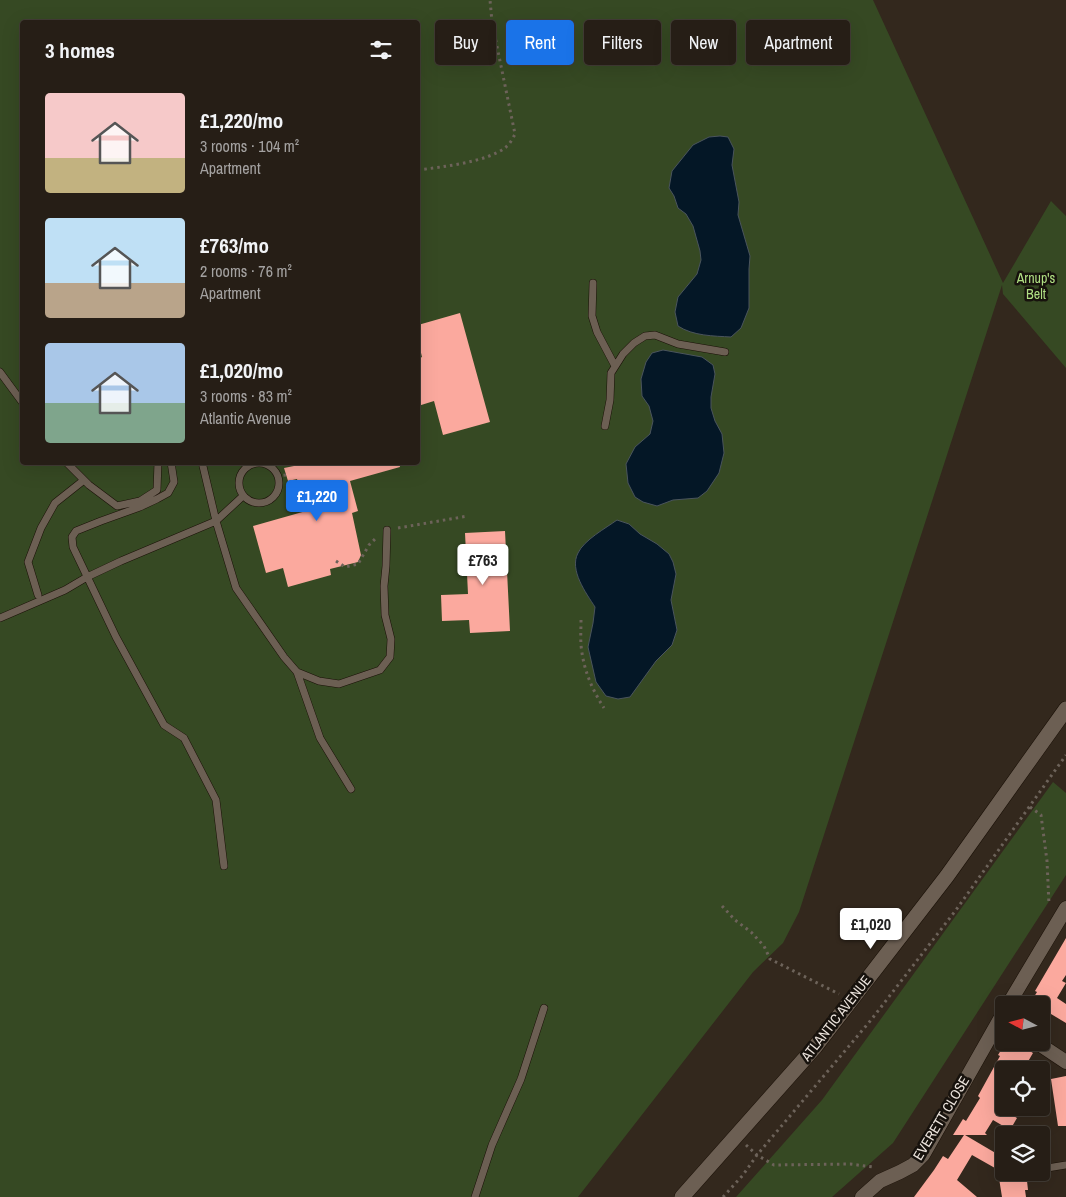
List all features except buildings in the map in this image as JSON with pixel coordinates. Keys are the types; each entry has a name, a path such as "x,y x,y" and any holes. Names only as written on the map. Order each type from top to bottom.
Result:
{"street":[{"name":"ATLANTIC AVENUE","path":"682,1197 808,1054 851,1000 947,876 1066,709"},
{"path":"1013,996 1066,908"},
{"name":"EVERETT CLOSE","path":"862,1197 880,1181 913,1165 922,1155 995,1029"},
{"path":"1050,1051 1062,1059"}],"lane":[{"path":"592,283 592,316 597,332 615,366"},
{"path":"606,426 610,400 610,374 623,354 644,336 655,335 678,344 725,352"},
{"path":"0,372 20,399"},
{"path":"69,465 88,485 117,506 140,501 157,490 158,465"},
{"path":"172,465 174,482 168,492 140,507 100,520 76,531 72,537 73,547 116,638 164,725 184,738 216,800 224,866"},
{"path":"203,465 216,521 236,588 284,657 297,672 320,738 351,789"},
{"path":"252,465 240,476 239,483 243,496 254,503 271,499 278,489 277,476 274,470 265,465"},
{"path":"38,595 28,562 41,528 55,503 84,480"},
{"path":"0,618 64,590 121,561 216,521 243,496"},
{"path":"297,672 319,682 340,684 380,670 390,657 391,639 385,615 384,586 388,530"},
{"path":"475,1197 492,1144 521,1079 544,1008"},
{"path":"1050,1168 1066,1165"}],"path":[{"path":"420,170 486,158 507,147 516,134 492,22 490,0"},
{"path":"277,476 286,475"},
{"path":"336,561 345,567 358,564 369,544 388,530 468,516"},
{"path":"581,620 581,651 586,672 595,695 604,708"},
{"path":"722,1197 743,1175 757,1155 871,1020 956,910 1066,755"},
{"path":"1030,807 1041,815 1050,907"},
{"path":"722,906 764,946 770,959 851,1000"},
{"path":"757,1155 774,1165 850,1164 881,1168 890,1177"}],"green space":[{"name":"Arnup's Belt","path":"0,0 873,0 1003,283 1051,201 1066,216 1066,368 1003,294 1002,285 799,912 783,943 753,972 578,1197 0,1197"},
{"path":"1053,782 1066,793 1066,875 893,1143 832,1197 736,1197 822,1100"}],"water":[{"path":"709,137 728,137 734,149 732,165 739,202 738,215 750,256 749,308 741,328 731,337 690,332 678,326 675,312 678,297 697,274 701,260 693,226 686,214 678,208 669,188 672,171 693,145"},
{"path":"663,350 702,357 713,365 715,374 711,408 722,434 724,453 719,473 707,491 698,498 673,500 657,506 643,502 635,497 628,483 626,464 635,447 650,434 653,421 649,406 642,396 641,379 646,362 652,353"},
{"path":"617,520 629,524 669,554 676,574 671,600 677,630 672,645 656,661 630,697 618,699 606,696 596,682 588,647 595,607 580,581 576,567 578,553 585,543"}]}
